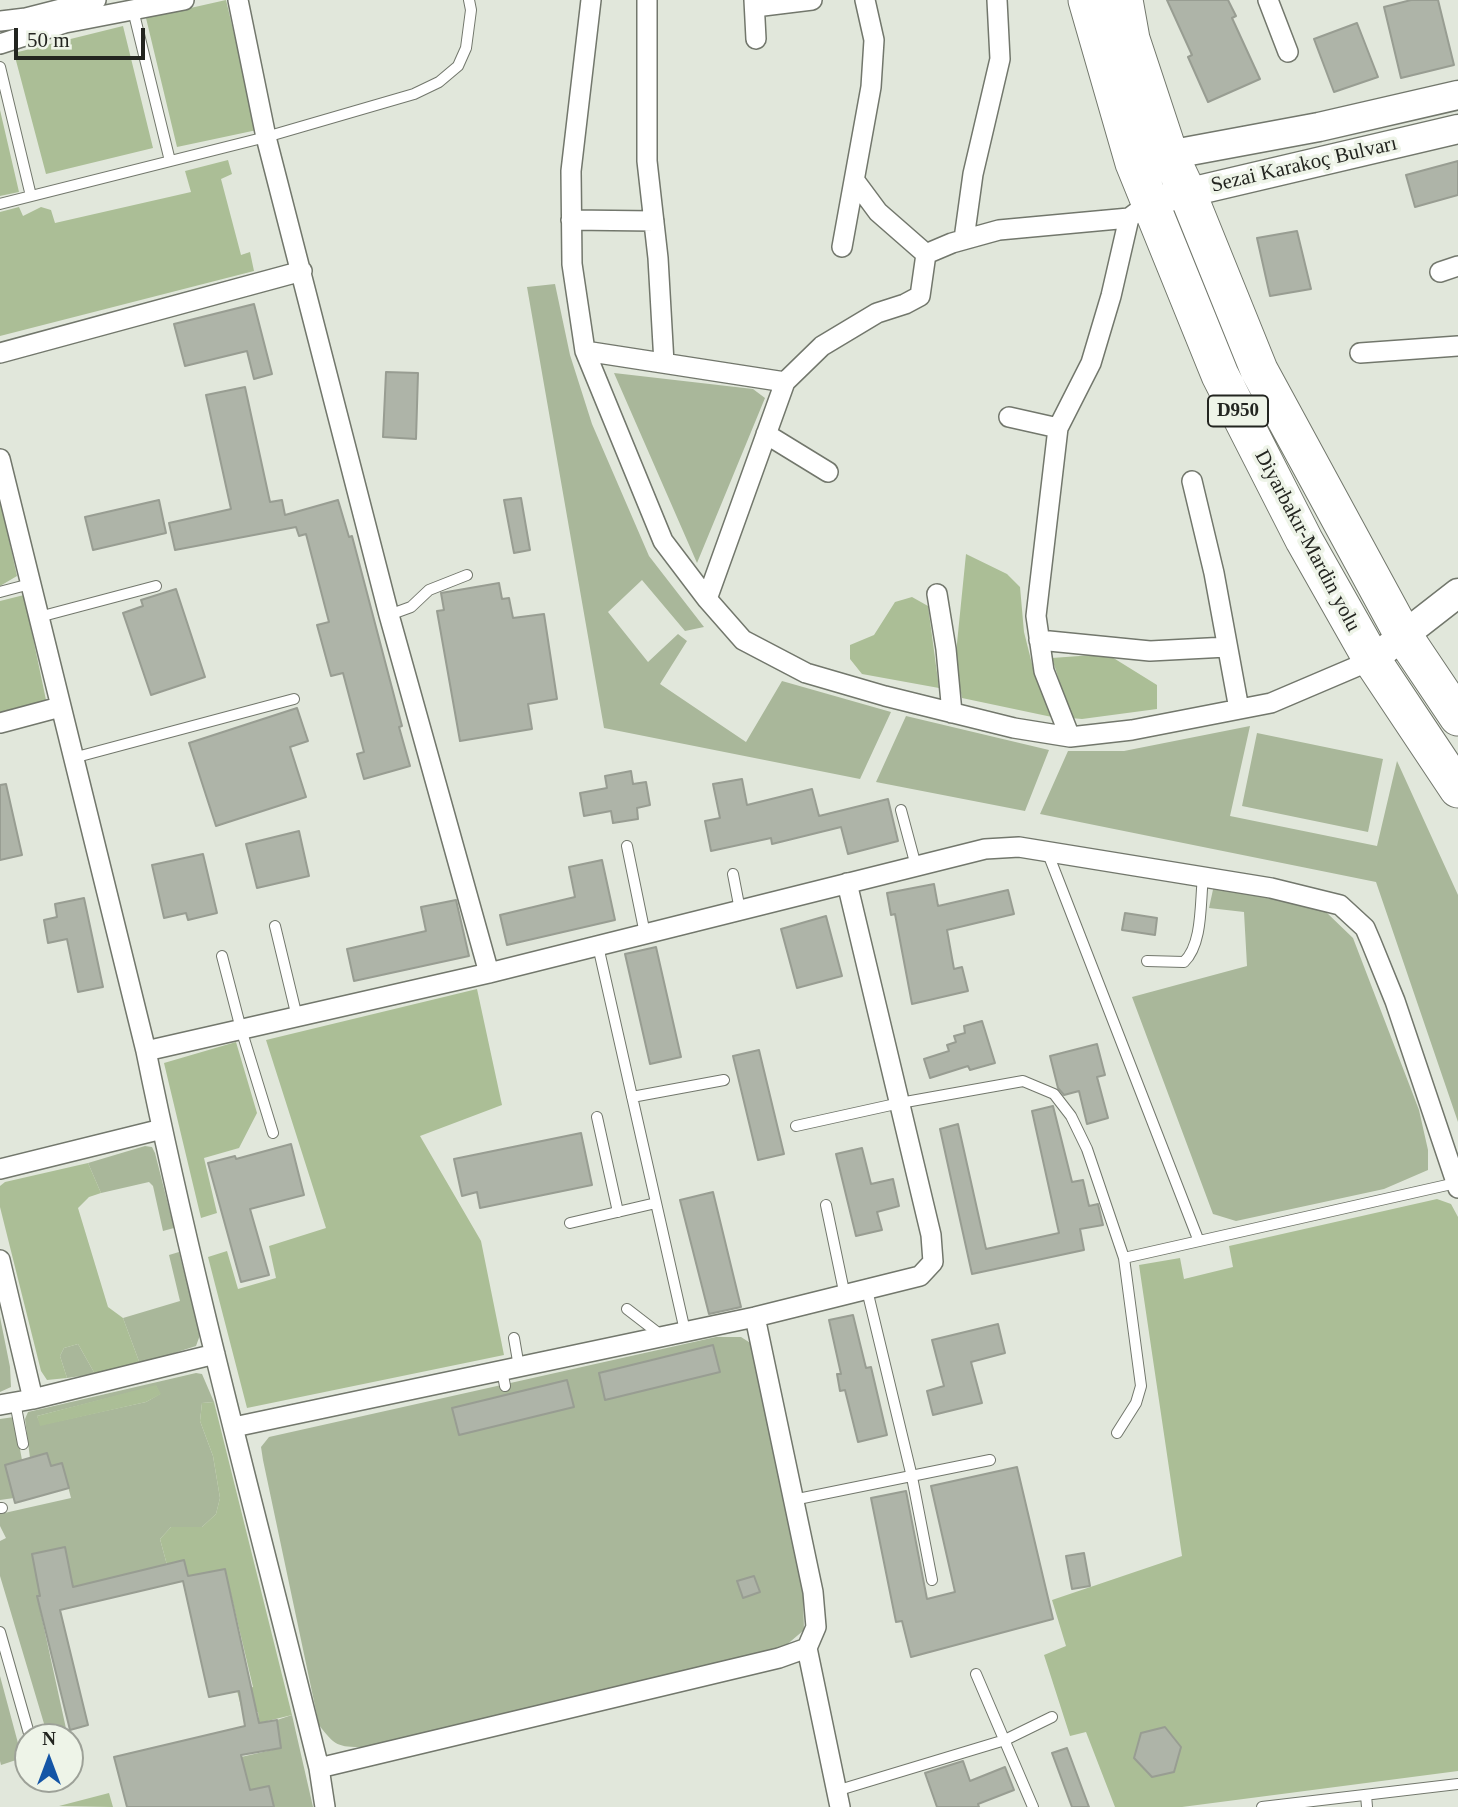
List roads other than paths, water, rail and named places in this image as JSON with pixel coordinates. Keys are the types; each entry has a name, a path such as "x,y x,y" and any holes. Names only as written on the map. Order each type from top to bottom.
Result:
{"highway":[{"name":"Diyarbakır-Mardin yolu","path":"1087,0 1134,163 1139,210 1304,540 1372,660 1458,789"},
{"name":"Diyarbakır-Mardin yolu","path":"1124,0 1132,38 1168,154 1187,192 1259,370 1402,635 1458,717"}],"street":[{"path":"0,21 26,18 96,0"},
{"path":"0,44 65,23 184,0"},
{"path":"238,0 266,136 388,615 489,973"},
{"path":"591,0 571,171 572,264 585,351 663,541 707,599 743,640 806,673 952,713 1014,728 1070,737 1132,730 1272,703 1372,660 1458,593"},
{"path":"647,0 647,161 664,363"},
{"path":"756,39 755,4 812,0"},
{"path":"842,247 872,88 874,40 865,0"},
{"path":"964,239 973,174 1000,59 997,0"},
{"path":"1268,0 1288,52"},
{"path":"1134,163 1168,154 1319,127 1458,95"},
{"name":"Sezai Karakoç Bulvarı","path":"1139,210 1187,192 1458,130"},
{"path":"855,181 878,212 926,254"},
{"path":"926,254 964,239 999,230 1139,210 1091,363 1058,428 1036,616 1044,671 1070,737"},
{"path":"571,220 654,221"},
{"path":"707,599 785,382 822,346 877,313 920,296 926,254"},
{"path":"0,353 302,271"},
{"path":"1360,353 1458,346"},
{"path":"585,351 785,382"},
{"path":"1009,417 1058,428"},
{"path":"766,435 828,472"},
{"path":"0,459 146,1051 215,1354 320,1768 325,1807"},
{"path":"1192,481 1214,573 1239,709"},
{"path":"937,594 952,713"},
{"path":"1039,640 1150,651 1227,647"},
{"path":"0,723 60,707"},
{"path":"146,1051 489,973 985,849 1019,847 1271,888 1340,905 1364,928 1395,1002 1457,1186"},
{"path":"234,1427 509,1374 920,1276 933,1262 931,1235 847,883"},
{"path":"0,1169 162,1129"},
{"path":"0,1260 16,1402 215,1354"},
{"path":"755,1317 813,1592 816,1627 807,1648 838,1799"},
{"path":"320,1768 779,1658 807,1648"}],"lane":[{"path":"0,204 266,136 414,94 439,82 458,66 466,48 471,9 468,0"},
{"path":"133,10 170,161"},
{"path":"0,67 31,196"},
{"path":"388,615 411,607 429,590 467,575"},
{"path":"0,592 30,584"},
{"path":"38,617 156,586"},
{"path":"73,758 294,699"},
{"path":"901,810 916,866"},
{"path":"627,846 645,934"},
{"path":"1047,851 1199,1239"},
{"path":"733,874 740,910"},
{"path":"1147,961 1184,962 1192,955 1203,877"},
{"path":"275,926 297,1017"},
{"path":"598,946 685,1331"},
{"path":"222,956 273,1133"},
{"path":"632,1097 724,1080"},
{"path":"796,1126 900,1103 1023,1081 1054,1094 1071,1116 1087,1149 1124,1258 1141,1386 1136,1403 1117,1433"},
{"path":"597,1117 618,1212"},
{"path":"1124,1258 1199,1239 1457,1186"},
{"path":"570,1223 656,1203"},
{"path":"826,1205 845,1296"},
{"path":"867,1290 912,1477 932,1580"},
{"path":"627,1309 663,1336"},
{"path":"509,1374 514,1338"},
{"path":"16,1402 23,1444"},
{"path":"793,1500 990,1460"},
{"path":"0,1632 26,1723"},
{"path":"976,1674 1033,1807"},
{"path":"838,1799 1004,1740 1052,1717"},
{"path":"1262,1807 1304,1805 1458,1784"},
{"path":"1366,1795 1367,1807"}]}
